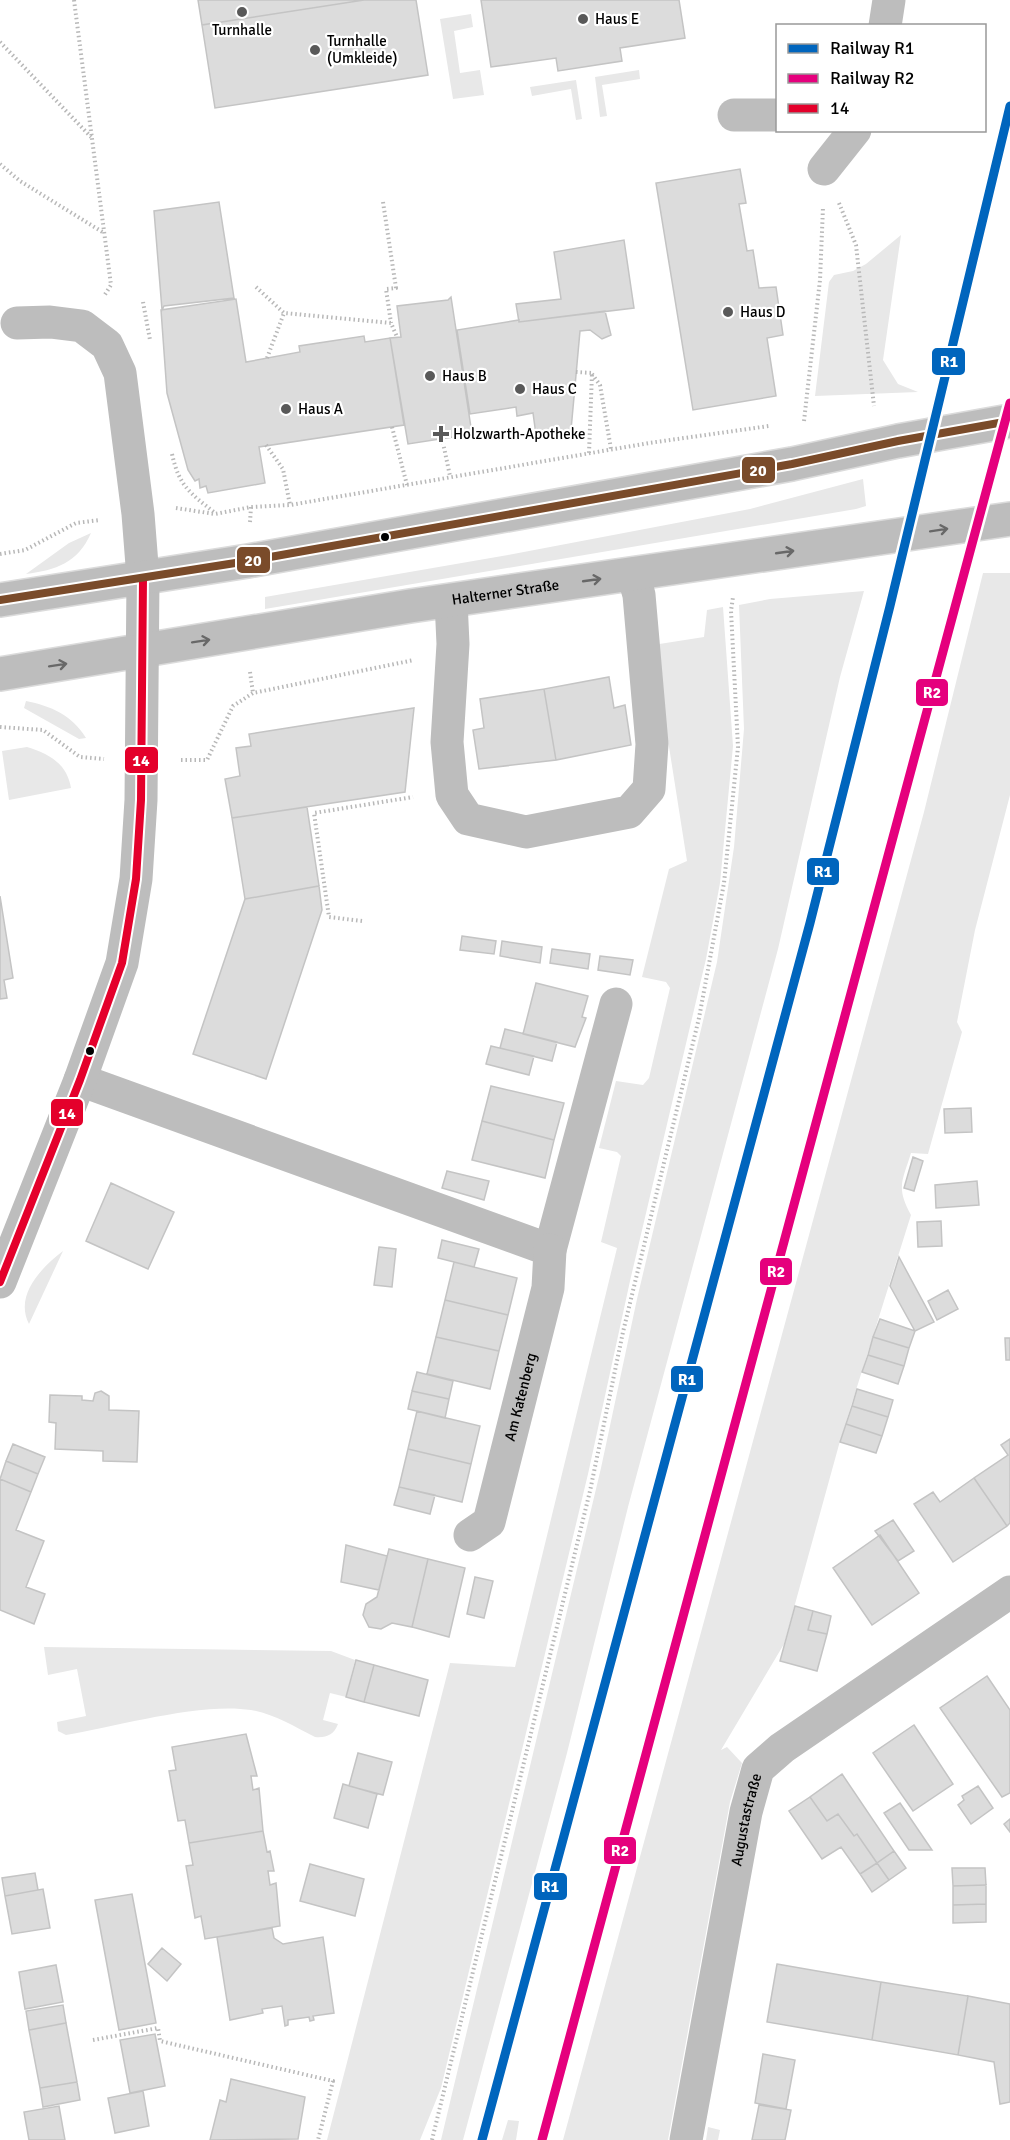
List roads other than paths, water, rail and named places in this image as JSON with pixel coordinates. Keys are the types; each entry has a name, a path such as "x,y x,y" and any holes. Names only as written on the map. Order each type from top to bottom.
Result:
{"street":[{"path":"885,24 889,0"},
{"path":"734,114 776,115"},
{"path":"824,169 853,132"},
{"path":"0,1282 80,1080 122,963 136,879 141,800 144,651 143,578 138,514 120,373 107,345 82,326 50,322 17,323"},
{"path":"0,600 248,561 792,464 898,441 1010,421"},
{"name":"Halterner Straße","path":"0,674 451,601 1010,519"},
{"path":"451,601 453,644 447,742 452,795 468,819 526,832 629,812 649,789 652,744 639,595 633,574"},
{"name":"Am Katenberg","path":"470,1535 489,1522 548,1288 550,1250 616,1004"},
{"path":"80,1080 550,1250"},
{"name":"Augustastraße","path":"686,2140 741,1835 758,1769 782,1748 1010,1592"}],"railway":[{"path":"542,2140 1010,403"}],"rail line":[{"name":"R1","path":"482,2140 810,923 890,606 1010,106"},
{"name":"R2","path":"542,2140 1010,403"}],"place":[{"name":"Turnhalle","path":"242,12"},
{"name":"Haus E","path":"583,19"},
{"name":"Turnhalle (Umkleide)","path":"315,50"},
{"name":"Haus D","path":"728,312"},
{"name":"Haus B","path":"430,376"},
{"name":"Haus C","path":"520,389"},
{"name":"Haus A","path":"286,409"},
{"name":"Holzwarth-Apotheke","path":"441,434"}]}
